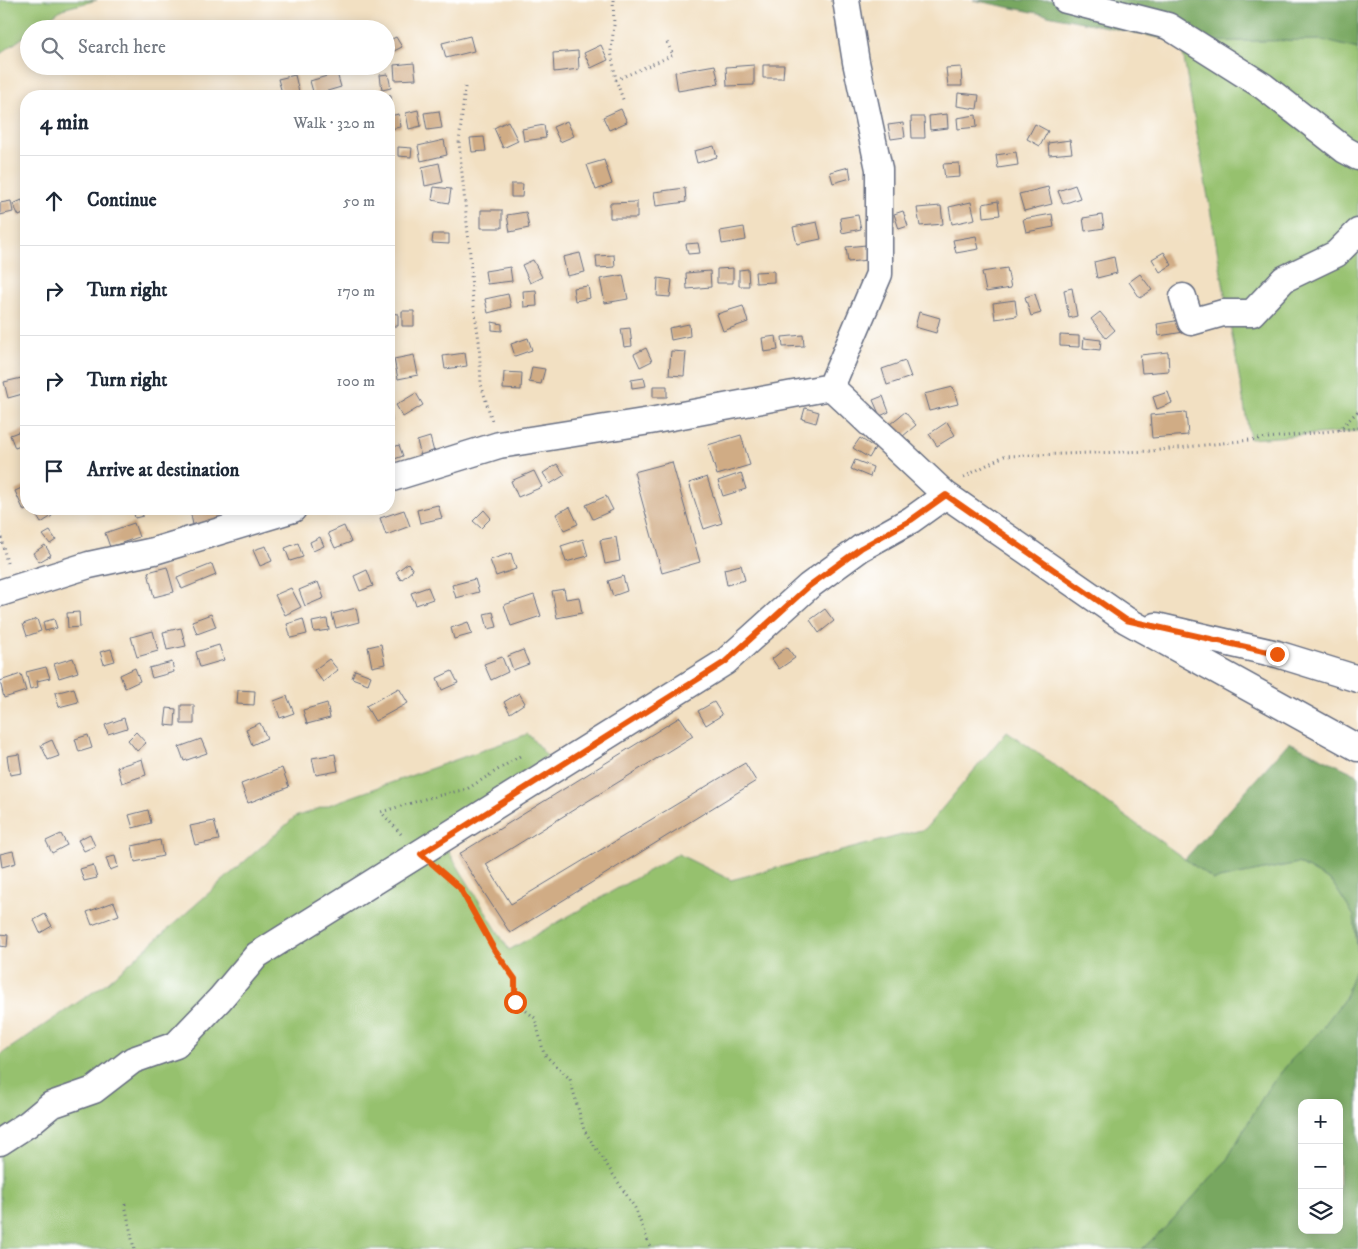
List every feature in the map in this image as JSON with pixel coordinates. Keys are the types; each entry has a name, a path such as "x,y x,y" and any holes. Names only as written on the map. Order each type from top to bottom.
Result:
{"street":[{"path":"831,387 879,274 879,169 856,62 846,0"},
{"path":"1066,0 1168,26 1263,86 1345,150 1358,157"},
{"path":"1183,297 1192,322 1223,313 1252,313 1284,279 1336,254 1358,232"},
{"path":"395,476 499,445 650,421 831,387"},
{"path":"831,387 942,493 1126,620 1358,748"},
{"path":"0,1142 28,1124 51,1105 94,1090 133,1060 176,1045 220,999 257,956 725,662 809,586 861,548 911,520 942,493"},
{"path":"8,590 89,565 154,551 273,515"},
{"path":"1126,620 1277,654 1358,679"}],"path":[{"path":"613,0 614,25 611,51 616,80 624,102"},
{"path":"616,80 674,55 666,40"},
{"path":"465,87 459,143 472,294 479,341 481,384 499,445"},
{"path":"1338,430 1358,411"},
{"path":"942,493 1004,456 1151,451 1358,428"},
{"path":"0,533 6,560 8,590"},
{"path":"559,767 520,756 467,789 381,812 406,840 460,888 495,951 515,979 515,1002 535,1018 544,1054 570,1079 584,1130 635,1208 651,1249"},
{"path":"125,1204 134,1249"}],"green space":[{"path":"0,0 97,0 62,9 47,20 20,20 20,40 0,54"},
{"path":"973,0 1358,0 1358,49 1322,40 1181,42"},
{"path":"1323,40 1358,49 1358,431 1250,439 1181,42"},
{"path":"1007,731 1214,880 1298,863 1332,882 1354,916 1358,960 1345,998 1320,1031 1292,1059 1267,1090 1226,1161 1165,1228 1142,1249 0,1249 0,1055 108,982 295,817 528,734 547,756 436,831 509,950 678,854 731,880 925,829"},
{"path":"1289,742 1358,775 1358,946 1354,916 1332,882 1298,863 1214,880 1185,859"},
{"path":"1358,960 1358,1249 1142,1249 1165,1228 1226,1161 1267,1090 1292,1059 1320,1031 1345,998"}],"building":[{"path":"470,36 474,51 446,58 442,43"},
{"path":"395,38 402,47 395,50"},
{"path":"601,45 608,60 591,68 584,53"},
{"path":"578,51 579,69 554,72 553,53"},
{"path":"414,63 416,79 395,80 395,65"},
{"path":"715,65 719,84 678,91 675,72"},
{"path":"754,65 754,85 727,86 726,67"},
{"path":"763,65 784,65 783,78 763,78"},
{"path":"961,67 962,86 948,86 946,68"},
{"path":"295,75 299,90 281,90 278,79"},
{"path":"330,75 338,75 341,87 331,90 313,90 310,81"},
{"path":"380,75 388,75 391,88 382,90"},
{"path":"958,93 979,95 977,109 957,106"},
{"path":"621,109 627,122 609,130 603,117"},
{"path":"418,110 421,126 409,129 406,113"},
{"path":"439,111 442,128 427,130 424,113"},
{"path":"399,114 401,127 395,128 395,115"},
{"path":"947,114 948,128 930,130 929,116"},
{"path":"976,115 977,127 958,129 957,118"},
{"path":"911,117 924,117 925,138 912,138"},
{"path":"508,121 518,141 503,148 494,128"},
{"path":"567,121 574,136 560,142 553,127"},
{"path":"903,123 905,137 891,139 888,125"},
{"path":"1035,124 1048,131 1040,146 1027,139"},
{"path":"544,125 546,138 524,141 522,129"},
{"path":"484,137 486,151 472,152 470,138"},
{"path":"444,140 447,155 421,161 418,146"},
{"path":"1070,140 1072,153 1049,155 1048,143"},
{"path":"714,146 717,157 697,163 694,151"},
{"path":"398,147 412,148 411,157 398,156"},
{"path":"1016,152 1018,165 998,168 996,155"},
{"path":"604,160 612,184 596,190 587,165"},
{"path":"439,163 443,182 425,186 422,167"},
{"path":"959,163 960,177 945,178 943,164"},
{"path":"849,167 851,178 833,183 830,172"},
{"path":"511,184 523,184 522,197 511,197"},
{"path":"1075,185 1080,198 1063,204 1058,191"},
{"path":"434,187 451,189 449,203 432,200"},
{"path":"1048,187 1052,204 1024,211 1019,194"},
{"path":"685,188 686,202 656,206 654,192"},
{"path":"11,201 13,212 0,215 0,203"},
{"path":"20,201 20,216 19,216 13,204"},
{"path":"998,201 1000,215 984,217 983,204"},
{"path":"637,202 637,218 610,218 610,203"},
{"path":"971,202 975,219 952,224 949,207"},
{"path":"941,206 943,224 920,226 917,208"},
{"path":"481,210 502,210 502,228 481,228"},
{"path":"903,211 908,226 899,229 894,214"},
{"path":"526,212 529,228 510,232 507,215"},
{"path":"1052,214 1054,227 1026,232 1023,219"},
{"path":"858,215 861,229 842,233 840,218"},
{"path":"1102,215 1104,228 1085,231 1083,218"},
{"path":"817,222 821,239 797,244 793,227"},
{"path":"744,227 746,240 722,244 720,231"},
{"path":"433,234 449,234 449,244 432,243"},
{"path":"976,236 979,249 956,253 953,240"},
{"path":"698,243 700,253 688,254 686,244"},
{"path":"866,245 868,260 848,262 846,247"},
{"path":"1164,252 1172,265 1160,272 1152,259"},
{"path":"580,253 585,272 567,276 563,257"},
{"path":"614,255 615,267 597,268 596,256"},
{"path":"1114,257 1117,273 1097,278 1094,262"},
{"path":"533,260 542,277 530,283 522,265"},
{"path":"510,267 512,281 487,284 485,271"},
{"path":"733,268 733,283 717,283 717,269"},
{"path":"1007,268 1011,288 986,292 982,272"},
{"path":"748,269 749,286 739,286 739,270"},
{"path":"710,271 711,287 687,289 686,273"},
{"path":"774,271 774,282 756,283 755,272"},
{"path":"1140,274 1152,290 1140,298 1129,282"},
{"path":"623,275 628,299 605,303 600,279"},
{"path":"658,278 672,280 670,297 657,296"},
{"path":"588,286 590,298 575,301 573,288"},
{"path":"1072,288 1077,316 1069,318 1064,290"},
{"path":"536,290 537,306 524,307 523,291"},
{"path":"508,294 511,307 488,313 485,299"},
{"path":"1035,294 1041,313 1031,316 1025,297"},
{"path":"1015,300 1017,316 995,319 993,303"},
{"path":"743,306 748,322 723,331 717,314"},
{"path":"402,311 414,311 414,326 402,326"},
{"path":"919,312 940,318 936,333 915,327"},
{"path":"1100,312 1115,330 1106,338 1091,319"},
{"path":"395,314 398,314 398,326 395,326"},
{"path":"1187,319 1190,331 1159,336 1157,324"},
{"path":"492,322 502,324 502,331 492,330"},
{"path":"689,324 690,336 671,340 669,328"},
{"path":"630,328 632,346 624,347 621,329"},
{"path":"803,335 804,346 783,347 782,337"},
{"path":"1060,335 1079,336 1079,347 1060,346"},
{"path":"776,336 778,350 764,352 762,338"},
{"path":"528,338 532,350 515,356 511,344"},
{"path":"1084,338 1101,340 1100,350 1083,348"},
{"path":"646,348 652,361 640,367 634,354"},
{"path":"671,351 686,352 684,376 669,375"},
{"path":"1168,352 1169,371 1142,373 1140,355"},
{"path":"465,353 467,366 445,369 443,356"},
{"path":"414,355 418,375 398,379 395,359"},
{"path":"905,361 911,377 887,385 882,369"},
{"path":"532,367 545,369 541,384 529,382"},
{"path":"504,372 522,373 521,390 503,389"},
{"path":"20,378 20,395 8,398 4,382"},
{"path":"644,378 646,386 632,388 631,380"},
{"path":"653,386 667,386 667,397 653,397"},
{"path":"953,387 958,404 929,411 924,394"},
{"path":"1168,392 1172,403 1157,409 1153,397"},
{"path":"416,393 423,405 403,417 396,405"},
{"path":"883,396 889,412 880,416 873,400"},
{"path":"805,408 819,412 816,423 802,419"},
{"path":"905,412 916,425 902,437 890,424"},
{"path":"1186,412 1188,435 1152,438 1150,415"},
{"path":"947,422 955,435 937,446 929,434"},
{"path":"20,431 20,446 15,448 10,435"},
{"path":"741,435 750,465 717,475 708,445"},
{"path":"430,437 434,452 421,456 417,441"},
{"path":"860,438 875,448 869,458 853,448"},
{"path":"399,445 403,456 395,459 395,447"},
{"path":"855,460 873,467 870,477 851,469"},
{"path":"672,462 700,562 662,573 634,472"},
{"path":"557,464 565,475 550,484 543,473"},
{"path":"534,471 542,487 518,497 511,481"},
{"path":"741,473 746,489 723,496 718,481"},
{"path":"707,477 722,523 704,529 689,483"},
{"path":"20,489 20,502 15,491"},
{"path":"606,496 613,510 593,519 586,505"},
{"path":"438,505 442,518 420,523 417,510"},
{"path":"570,507 578,524 564,530 556,514"},
{"path":"404,510 410,526 386,535 380,518 395,515 395,513"},
{"path":"484,510 491,518 481,528 473,521"},
{"path":"36,515 51,515 52,516 41,523"},
{"path":"134,515 143,515 143,516 135,518"},
{"path":"191,515 224,515 225,519 193,525"},
{"path":"134,523 139,537 110,547 105,533"},
{"path":"344,526 351,542 335,548 328,533"},
{"path":"50,531 56,540 50,544 43,535"},
{"path":"320,537 324,546 313,551 310,542"},
{"path":"616,537 620,561 605,564 600,540"},
{"path":"583,539 588,556 566,562 561,546"},
{"path":"298,543 303,557 290,561 285,548"},
{"path":"45,545 51,555 39,562 33,553"},
{"path":"266,546 272,561 260,566 253,550"},
{"path":"511,553 516,569 496,576 490,560"},
{"path":"408,563 413,570 401,580 396,572"},
{"path":"212,564 216,575 182,589 177,578"},
{"path":"741,565 745,580 727,585 724,569"},
{"path":"167,567 174,592 154,597 148,572"},
{"path":"367,570 373,586 360,591 354,576"},
{"path":"623,576 627,591 613,596 608,581"},
{"path":"475,579 479,592 456,598 452,585"},
{"path":"318,582 324,598 305,606 299,590"},
{"path":"428,587 433,599 416,605 411,593"},
{"path":"291,588 301,607 285,615 275,595"},
{"path":"564,589 566,599 579,597 582,613 557,618 552,591"},
{"path":"534,595 541,616 511,626 504,605"},
{"path":"356,608 359,622 336,628 332,614"},
{"path":"825,609 834,621 819,633 810,620"},
{"path":"79,612 80,627 68,628 67,613"},
{"path":"493,612 497,627 488,629 484,614"},
{"path":"211,614 216,627 197,634 192,621"},
{"path":"37,619 41,631 27,636 23,624"},
{"path":"54,619 57,628 45,631 43,622"},
{"path":"303,619 307,634 291,638 287,624"},
{"path":"327,619 329,630 314,632 312,622"},
{"path":"468,622 472,634 454,639 451,628"},
{"path":"181,628 186,646 167,650 163,632"},
{"path":"153,631 158,651 137,657 131,637"},
{"path":"381,644 385,664 372,667 368,647"},
{"path":"219,645 224,660 200,667 196,652"},
{"path":"787,647 795,658 779,669 772,659"},
{"path":"111,649 115,661 104,664 100,652"},
{"path":"523,650 529,664 513,670 508,656"},
{"path":"502,657 508,672 491,680 484,664"},
{"path":"73,658 78,672 59,678 54,664"},
{"path":"329,659 338,670 323,682 314,670"},
{"path":"172,662 174,672 152,678 149,668"},
{"path":"46,667 50,678 37,681 38,687 30,689 26,672"},
{"path":"135,668 140,681 125,688 120,675"},
{"path":"355,670 371,676 368,684 352,678"},
{"path":"452,671 458,683 442,690 437,678"},
{"path":"21,674 26,691 4,698 0,681"},
{"path":"74,688 78,702 59,707 55,693"},
{"path":"399,688 408,703 375,721 366,706"},
{"path":"238,690 255,691 254,705 237,704"},
{"path":"519,693 525,703 510,713 504,702"},
{"path":"287,696 294,713 280,718 274,701"},
{"path":"714,702 722,715 706,725 698,711"},
{"path":"327,703 330,718 307,724 303,710"},
{"path":"181,705 194,705 194,724 181,724"},
{"path":"167,708 176,709 175,726 165,725"},
{"path":"680,717 693,736 486,864 511,904 745,763 756,781 510,933 459,854"},
{"path":"124,718 127,728 108,734 105,725"},
{"path":"260,723 267,738 252,745 246,729"},
{"path":"136,732 146,743 137,751 128,740"},
{"path":"88,735 92,748 79,752 75,739"},
{"path":"201,739 207,753 184,761 179,747"},
{"path":"52,740 59,756 48,760 41,745"},
{"path":"19,754 22,773 10,775 7,756"},
{"path":"335,754 338,771 316,775 312,758"},
{"path":"142,759 146,775 122,783 117,767"},
{"path":"282,768 289,787 248,803 241,784"},
{"path":"148,810 151,823 133,828 129,815"},
{"path":"214,821 219,840 195,845 190,826"},
{"path":"61,834 67,845 52,853 46,841"},
{"path":"90,834 95,846 84,851 78,840"},
{"path":"160,840 163,856 135,862 132,846"},
{"path":"13,851 16,863 2,867 0,854"},
{"path":"115,856 118,867 110,870 106,858"},
{"path":"93,865 97,878 84,881 80,869"},
{"path":"114,902 119,915 92,925 87,912"},
{"path":"45,914 52,926 40,933 34,920"},
{"path":"0,934 8,935 7,947 0,946"}],"route":[{"path":"515,1002 515,979 495,951 460,888 421,854 725,662 809,586 861,548 911,520 946,495 1126,620 1277,654"}]}
